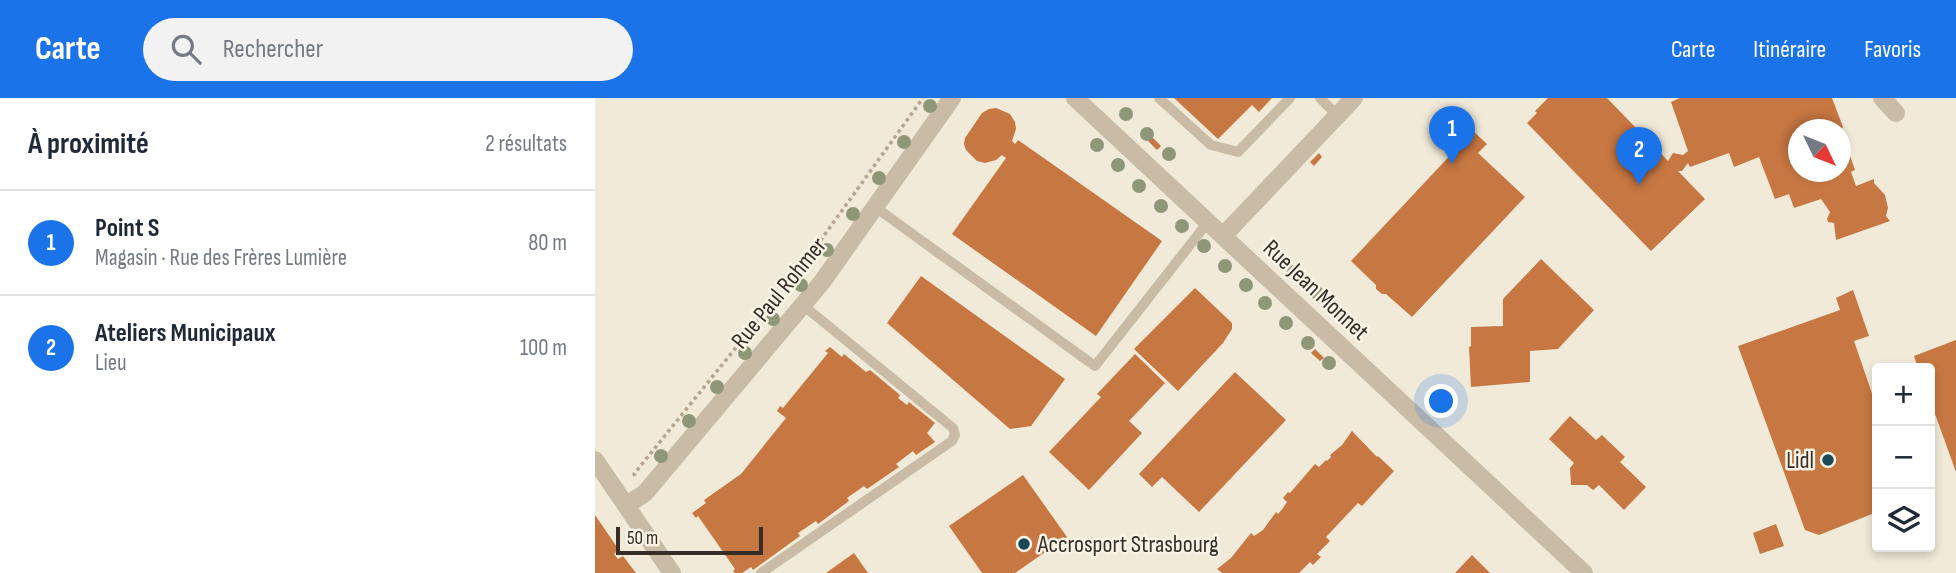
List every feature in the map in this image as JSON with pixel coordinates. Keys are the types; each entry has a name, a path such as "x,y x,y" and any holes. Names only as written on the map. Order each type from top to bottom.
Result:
{"street":[{"name":"Rue Paul Rohmer","path":"627,505 645,493 804,306 952,98"},
{"name":"Rue Jean Monnet","path":"1075,98 1584,573"},
{"path":"1223,236 1354,98"},
{"path":"1882,98 1896,113"},
{"path":"595,460 672,573"}],"lane":[{"path":"1159,98 1211,145 1238,152 1290,98"},
{"path":"1320,98 1338,115"},
{"path":"876,207 1095,366 1208,222"},
{"path":"761,573 952,441 955,435 953,428 804,306"}],"path":[{"path":"645,493 633,474 805,262 923,98"}],"building":[{"path":"1174,98 1272,98 1259,112 1252,105 1218,139"},
{"path":"1548,98 1607,98 1668,161 1673,153 1683,155 1688,151 1671,102 1680,98 1832,98 1840,119 1788,119 1788,182 1851,182 1851,172 1856,186 1874,179 1874,183 1885,195 1888,208 1886,216 1890,221 1836,240 1834,223 1828,222 1827,219 1830,212 1821,199 1794,208 1789,194 1775,199 1759,157 1734,167 1729,153 1690,167 1688,163 1682,171 1678,171 1705,199 1651,251 1527,123 1537,113 1535,111"},
{"path":"996,108 1010,114 1015,122 1012,141 1015,144 1018,140 1162,241 1096,336 952,234 1006,158 1002,155 985,163 977,161 964,144 965,138 982,113"},
{"path":"1473,131 1487,144 1478,153 1525,197 1412,317 1386,294 1376,289 1376,285 1351,261"},
{"path":"1152,137 1161,146 1157,150 1148,141"},
{"path":"1319,153 1322,157 1314,166 1310,162"},
{"path":"1541,259 1594,310 1558,349 1530,351 1530,382 1471,387 1471,327 1503,326 1503,299"},
{"path":"921,276 1065,379 1031,426 1010,429 887,323"},
{"path":"1195,288 1232,323 1232,329 1223,343 1178,391 1134,349"},
{"name":"Lidl","path":"1853,290 1869,336 1854,341 1872,393 1872,514 1819,535 1805,530 1738,346 1840,310 1836,298"},
{"path":"1956,340 1956,472 1935,414 1935,363 1916,363 1914,356"},
{"path":"830,347 842,357 844,354 866,372 870,370 900,395 898,398 907,405 909,402 935,423 927,433 935,442 916,455 913,451 896,464 899,467 867,489 864,486 847,498 849,501 818,524 816,521 798,533 800,536 753,570 751,567 742,573 735,573 735,569 698,516 696,518 692,513 706,503 704,500 741,474 786,418 777,411 780,406 783,408"},
{"path":"1315,349 1324,358 1320,361 1311,353"},
{"path":"1135,354 1165,383 1129,421 1142,433 1089,490 1049,452 1101,397 1097,394"},
{"path":"1235,372 1286,420 1199,512 1162,477 1152,487 1139,474"},
{"path":"1570,416 1596,440 1602,435 1625,457 1620,462 1646,487 1624,510 1599,485 1593,490 1587,485 1571,485 1570,468 1574,463 1549,439"},
{"path":"1352,431 1394,471 1362,506 1358,503 1326,537 1330,541 1317,554 1321,557 1313,565 1310,562 1299,573 1222,573 1217,569 1231,558 1251,533 1254,536 1263,530 1287,502 1283,498 1288,492 1290,493 1315,464 1319,467 1327,461"},
{"path":"1023,475 1067,537 1015,573 982,573 949,526"},
{"path":"595,515 619,550 614,554 618,559 623,556 636,573 595,573"},
{"path":"1776,524 1784,546 1760,554 1753,533"},
{"path":"854,553 868,573 826,573"},
{"path":"1472,555 1490,573 1455,573"}],"place":[{"name":"Point S","path":"1452,164"},
{"name":"Ateliers Municipaux","path":"1639,185"},
{"name":"Lidl","path":"1828,460"},
{"name":"Accrosport Strasbourg","path":"1024,544"}]}
